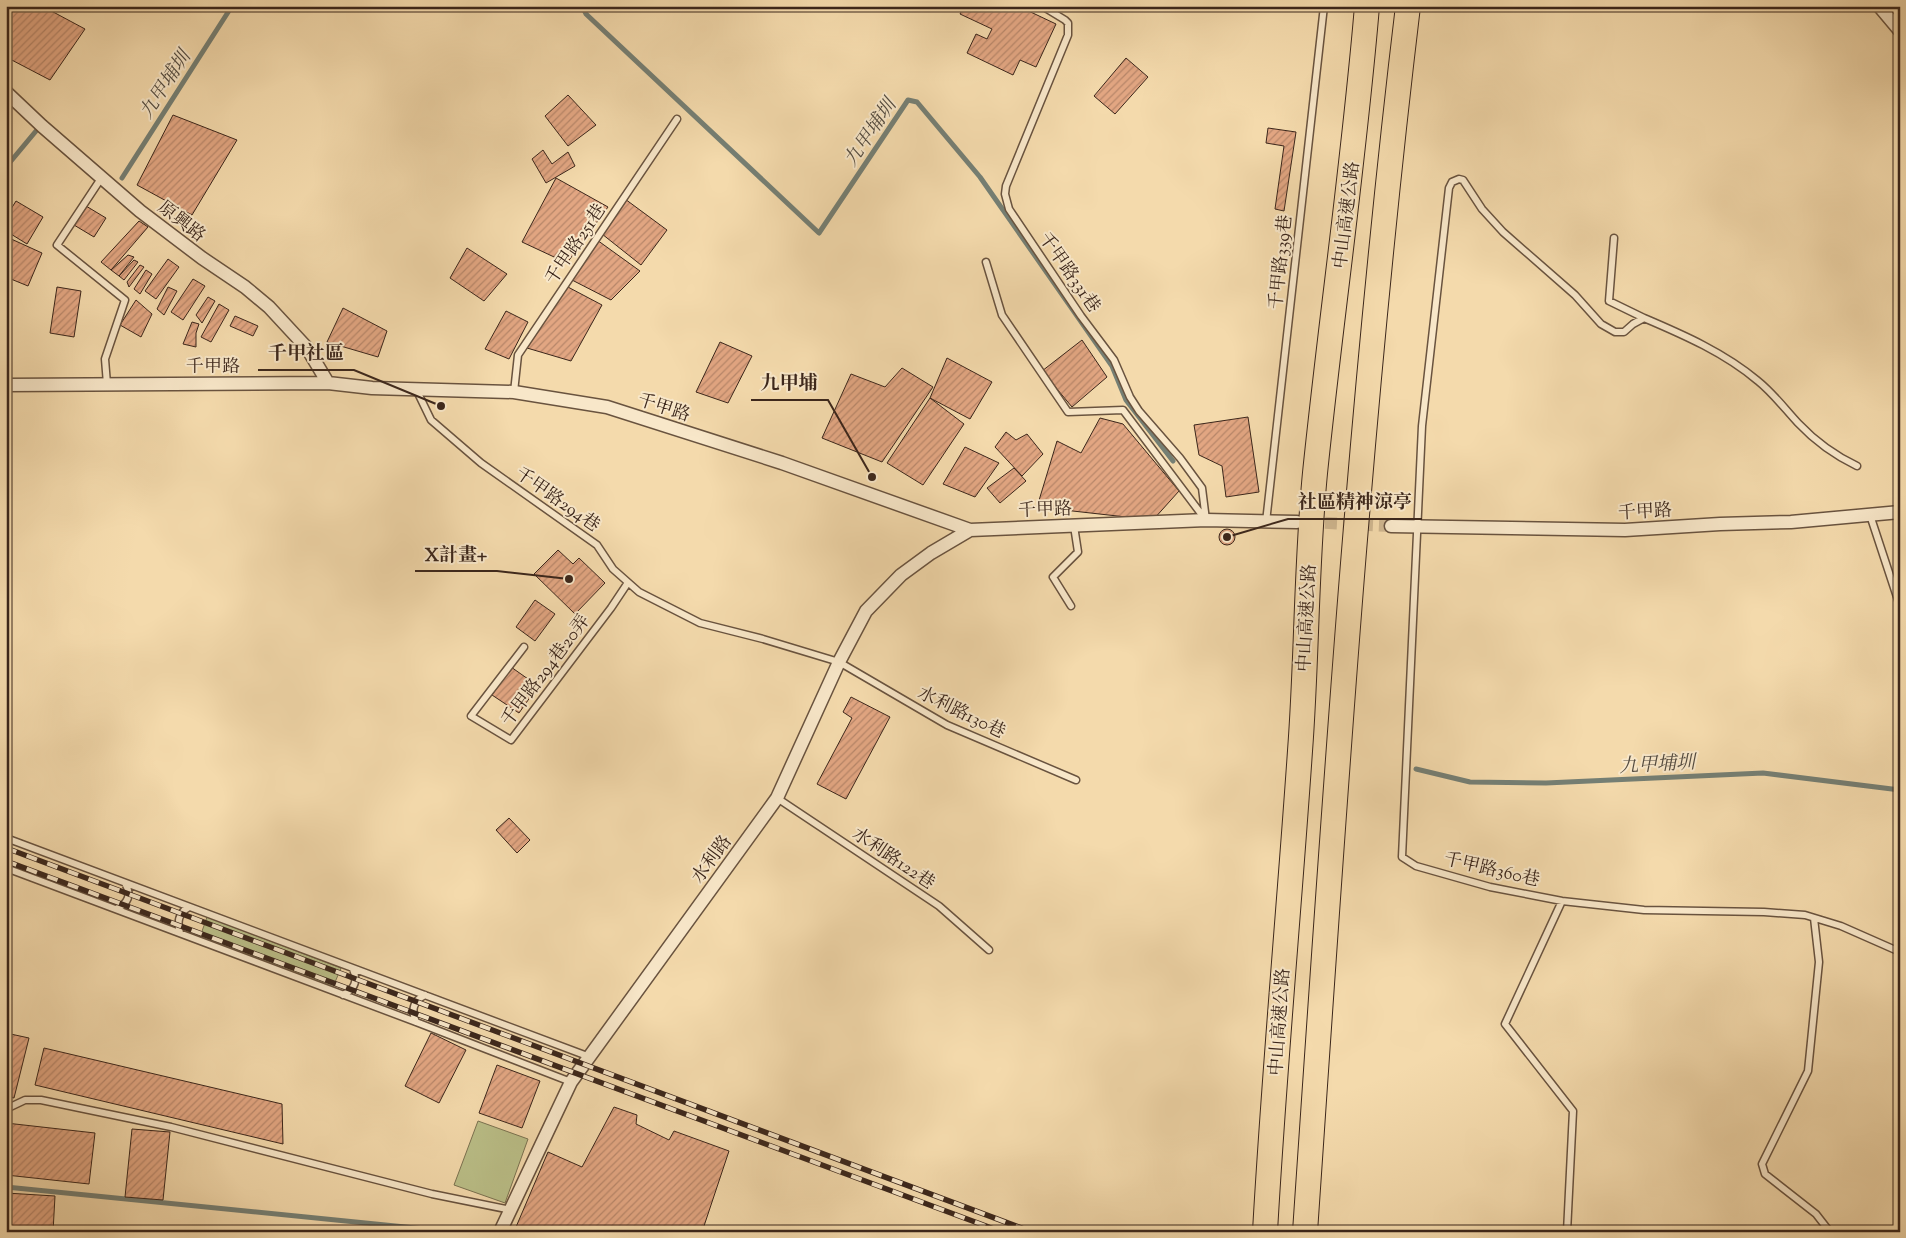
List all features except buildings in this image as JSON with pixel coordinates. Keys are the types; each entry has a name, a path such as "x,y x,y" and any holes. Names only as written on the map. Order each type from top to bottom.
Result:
{"highway":[{"name":"中山高速公路","path":"1265,1232 1270,1139 1300,748 1307,585 1315,474 1359,103 1367,6"},
{"name":"中山高速公路","path":"1305,1232 1351,578 1387,178 1408,6"},
{"path":"1258,1232 1270,1139"}],"street":[{"path":"1879,6 1900,31"},
{"name":"原興路","path":"6,92 42,126 140,211 202,258 245,287 268,307 307,348 328,383"},
{"name":"千甲路","path":"6,385 328,383 372,388 514,392 607,407 782,463 970,530 1206,520 1297,522"},
{"name":"千甲路","path":"1391,526 1625,530 1791,522 1900,512"},
{"name":"水利路","path":"500,1232 571,1082 777,798 839,662 866,611 901,574 931,552 970,530"}],"lane":[{"name":"千甲路331巷","path":"1042,6 1068,23 1068,35 1066,45 1006,186 1006,202 1081,316 1114,360 1130,397 1139,411 1180,458 1202,488 1206,520"},
{"name":"千甲路339巷","path":"1266,522 1324,6"},
{"name":"千甲路251巷","path":"514,392 518,355 677,119"},
{"path":"102,177 57,244 125,300 106,359 107,384"},
{"path":"1419,527 1422,426 1449,188 1452,182 1459,179 1462,180 1482,209 1503,232 1575,296 1601,324 1615,332 1624,332 1644,318"},
{"path":"1614,238 1608,301 1679,332 1732,362 1759,382 1814,438 1834,455 1856,466"},
{"path":"986,262 1002,315 1068,412 1123,410 1206,520"},
{"name":"千甲路294巷","path":"415,388 431,420 481,463 596,545 612,569 627,584 639,592 700,622 839,662"},
{"path":"1870,515 1900,606"},
{"path":"1071,606 1053,577 1078,552 1074,526"},
{"name":"千甲路360巷","path":"1419,527 1402,857 1416,866 1481,884 1562,901 1644,910 1764,912 1805,915 1841,926 1900,952"},
{"name":"千甲路294巷20弄","path":"524,647 472,716 511,740 627,584"},
{"name":"水利路130巷","path":"839,662 947,725 1076,780"},
{"name":"水利路122巷","path":"777,798 939,906 989,950"},
{"path":"6,838 590,1057"},
{"path":"6,868 571,1082"},
{"path":"116,909 126,904 128,899 130,893 126,883"},
{"path":"1562,901 1505,1024 1573,1111 1567,1232"},
{"path":"180,933 178,927 179,917 181,912 189,907"},
{"path":"1814,918 1819,962 1808,1071 1762,1164 1765,1174 1816,1214 1830,1232"},
{"path":"344,995 355,984 353,969"},
{"path":"416,1022 414,1005 425,996"},
{"path":"6,1109 25,1100 41,1100 171,1127 432,1194 511,1210"}],"green space":[{"path":"207,917 341,968 333,987 200,937"},
{"path":"478,1121 528,1139 505,1203 454,1185"}],"waterway":[{"name":"九甲埔圳","path":"122,178 232,6"},
{"name":"九甲埔圳","path":"582,6 586,14 819,233 908,100 917,102 980,177 1112,366 1126,400 1173,461"},
{"path":"6,167 36,131"},
{"name":"九甲埔圳","path":"1416,769 1470,782 1546,783 1763,773 1900,790"},
{"path":"6,1187 455,1232"}],"tunnel":[{"path":"1307,522 1391,526"}],"railway":[{"path":"6,848 1032,1232"},
{"path":"6,861 1002,1232"}],"place":[{"name":"千甲社區","path":"441,406"},
{"name":"九甲埔","path":"872,477"},
{"name":"社區精神涼亭","path":"1227,537"},
{"name":"X計畫+","path":"569,579"}]}
